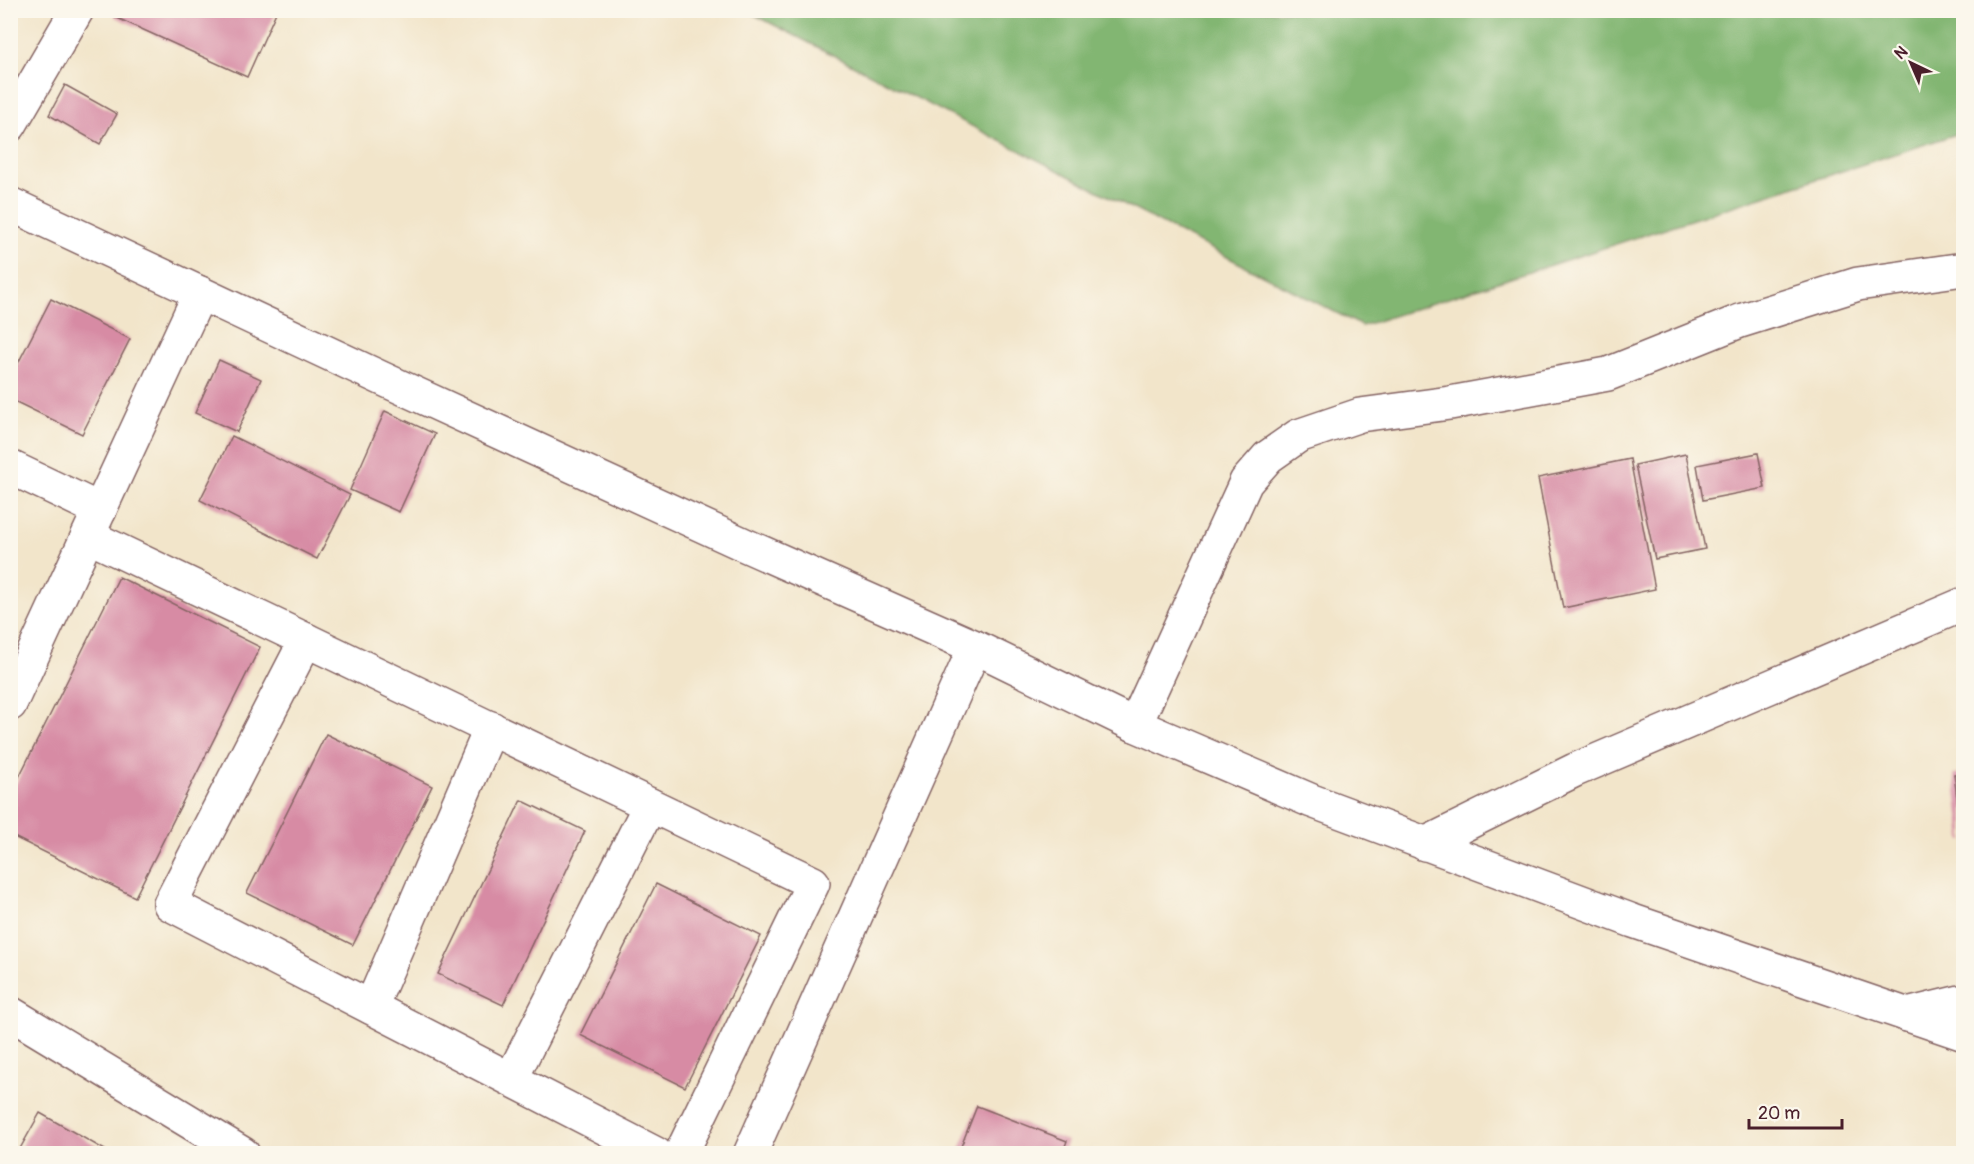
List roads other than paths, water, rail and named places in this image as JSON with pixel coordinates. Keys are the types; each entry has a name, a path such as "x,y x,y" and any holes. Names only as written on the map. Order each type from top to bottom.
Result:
{"street":[{"path":"10,125 77,10"},
{"path":"10,204 747,546 975,647 1136,725 1312,801 1633,921 1964,1034"},
{"path":"1136,725 1246,482 1268,456 1298,436 1360,415 1450,404 1608,374 1740,321 1858,284 1964,269"},
{"path":"10,704 200,292"},
{"path":"10,467 94,523 306,640 813,883 681,1154"},
{"path":"1425,844 1575,770 1964,604"},
{"path":"306,640 170,904 656,1154"},
{"path":"750,1154 975,647"},
{"path":"371,1007 490,728"},
{"path":"511,1079 650,805"},
{"path":"1907,1015 1964,1001"},
{"path":"10,1013 243,1154"}]}
